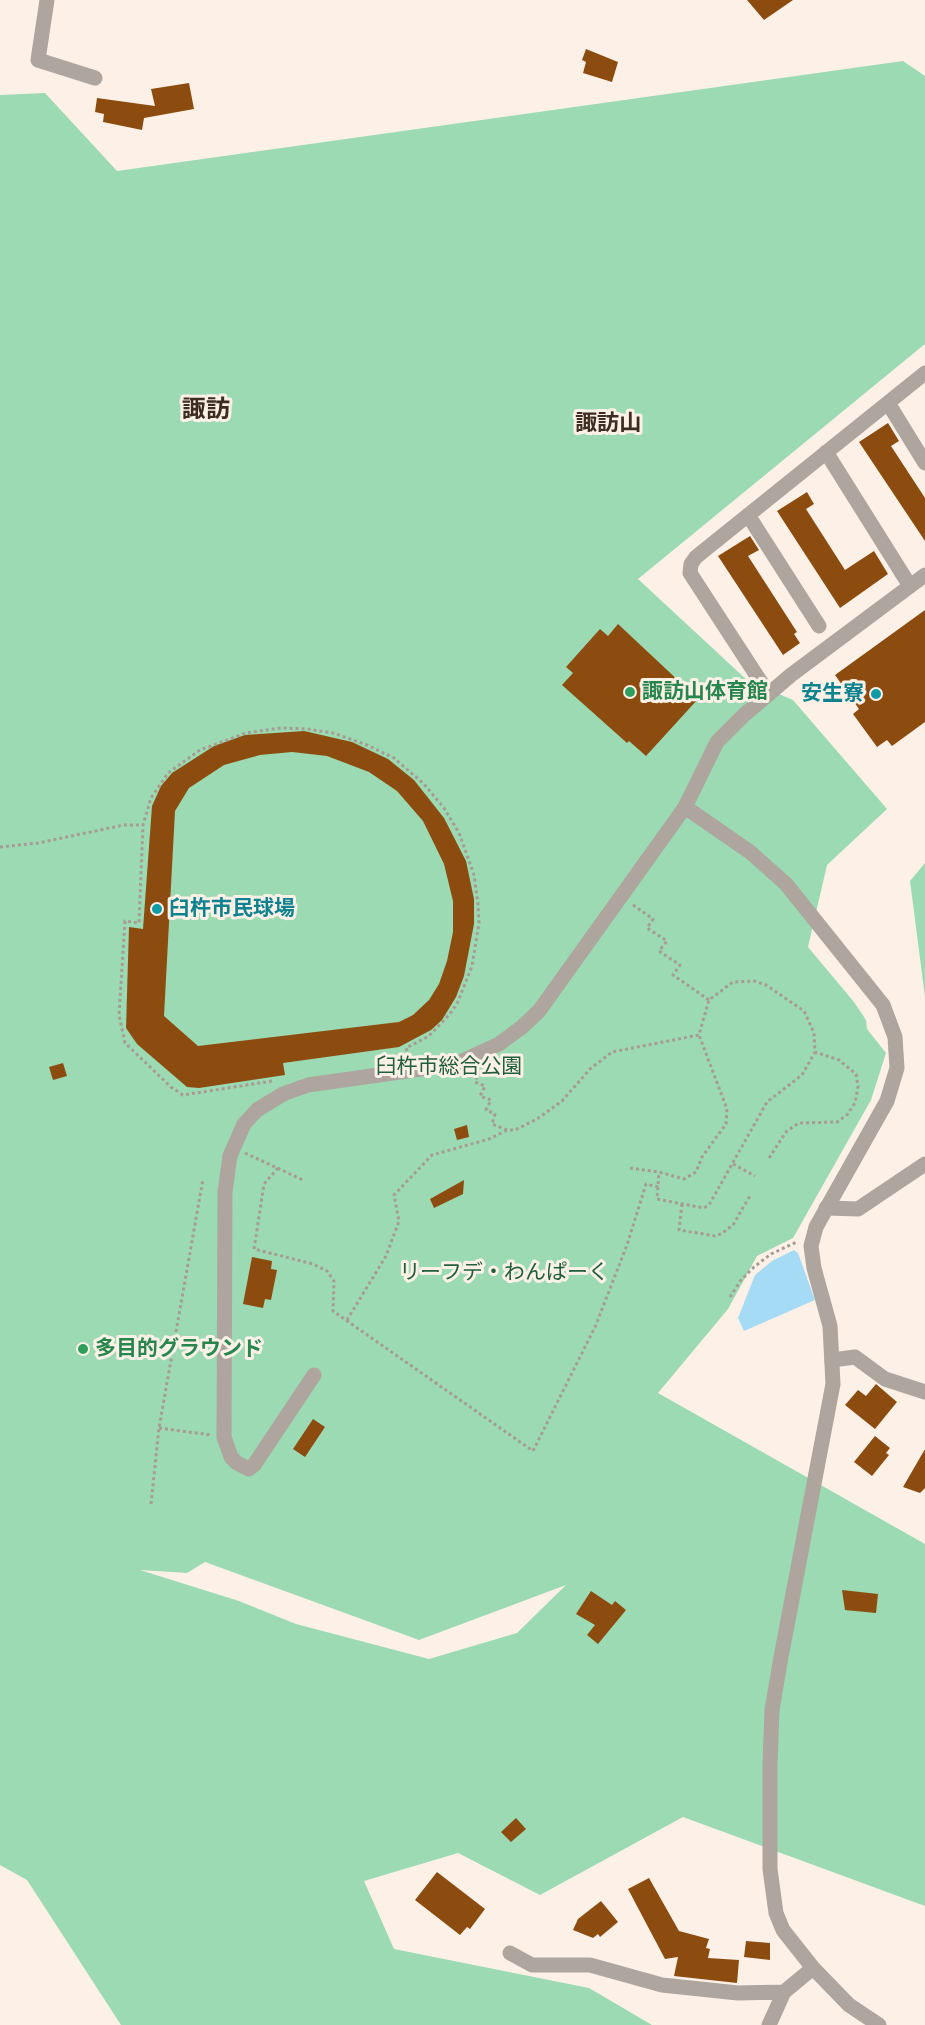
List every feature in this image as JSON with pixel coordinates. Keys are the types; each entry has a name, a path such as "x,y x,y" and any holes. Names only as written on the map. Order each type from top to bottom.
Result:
{"street":[{"path":"46,0 38,60 95,78"},
{"path":"768,693 690,573 696,557 925,373"},
{"path":"888,403 925,463"},
{"path":"826,452 910,586"},
{"path":"748,515 819,626"},
{"path":"314,1376 249,1469 243,1468 231,1457 225,1437 225,1192 232,1152 243,1124 257,1110 283,1094 308,1085 456,1064 499,1044 522,1027 539,1011 685,807 717,742 768,693 925,575"},
{"path":"685,807 750,852 786,884 883,1005 895,1037 897,1068 887,1101 816,1227 811,1246 814,1268 830,1326 833,1384 824,1443 772,1710 770,1764 772,1898 783,1930 813,1968 849,2005 879,2025"},
{"path":"826,1208 858,1209 925,1164"},
{"path":"832,1360 855,1357 885,1379 925,1392"},
{"path":"510,1953 532,1965 591,1965 672,1986 738,1993 784,1992"},
{"path":"769,2025 784,1992 813,1968"}],"path":[{"path":"272,1081 183,1095 171,1088 125,1043 119,1015 125,921 140,923 143,825 151,798 168,773 209,745 246,733 294,728 333,733 367,745 394,758 409,770 444,808 459,833 474,875 479,923 472,966 457,1004 429,1036 406,1048 411,1059"},
{"path":"0,847 38,843 124,825 143,825"},
{"path":"635,906 653,919 647,928 667,941 659,951 680,965 673,975 709,1000"},
{"path":"630,1168 659,1172 684,1179 696,1172 702,1157 726,1124 727,1109 699,1035 709,1000 733,982 754,981 766,985 808,1016 814,1034 815,1052 802,1075 768,1102 710,1205 704,1208 657,1199 659,1172"},
{"path":"347,1320 386,1256 399,1221 394,1195 432,1155 489,1139 507,1130 523,1127 562,1101 590,1069 612,1052 699,1035"},
{"path":"769,1158 786,1132 794,1126 799,1123 837,1122 847,1115 855,1103 858,1087 851,1068 839,1060 815,1052"},
{"path":"477,1063 479,1070 475,1082 485,1086 480,1096 491,1100 486,1110 495,1114 492,1124 507,1130"},
{"path":"232,1152 278,1168 303,1180"},
{"path":"733,1164 755,1176"},
{"path":"278,1168 264,1184 254,1249 313,1264 327,1271 334,1281 333,1311 533,1451 595,1327 627,1245 646,1184 658,1187"},
{"path":"151,1504 159,1428 203,1179"},
{"path":"682,1204 679,1230 715,1236 733,1225 751,1194"},
{"path":"730,1297 741,1280 771,1254 801,1240"},
{"path":"159,1428 225,1437"}],"green space":[{"path":"903,61 925,76 925,344 638,579 748,681 793,700 887,809 827,865 808,947 854,1002 866,1020 867,1029 886,1053 871,1100 793,1238 757,1256 728,1309 658,1393 925,1544 925,1906 683,1817 540,1895 458,1853 364,1881 394,1949 589,1988 652,2025 121,2025 27,1880 0,1865 0,95 45,93 117,171","holes":["205,1562 419,1640 566,1585 517,1633 429,1659 296,1624 239,1601 140,1570 187,1573"]},
{"path":"925,863 925,997 910,881"}],"water":[{"path":"794,1250 798,1253 815,1300 744,1331 738,1318 755,1275 772,1261"}],"building":[{"path":"747,0 793,0 764,20"},
{"path":"586,49 618,62 612,82 583,73 586,62 582,60"},
{"path":"189,83 194,109 144,118 142,130 103,122 104,114 95,112 97,98 155,106 151,89"},
{"path":"888,423 899,441 891,446 925,498 925,541 859,442"},
{"path":"807,492 814,504 806,509 845,570 874,551 888,574 840,608 777,511"},
{"path":"750,536 759,550 748,556 797,632 794,634 800,643 783,655 718,556"},
{"name":"安生寮","path":"925,610 925,722 892,746 887,740 877,747 853,714 859,709 835,675"},
{"name":"諏訪山体育館","path":"618,624 698,699 646,756 629,741 627,743 562,685 573,673 566,667 600,629 608,636"},
{"name":"臼杵市民球場","path":"304,731 352,742 388,759 414,780 444,818 466,861 474,899 474,924 464,976 456,997 442,1020 431,1030 399,1047 283,1063 285,1075 199,1088 187,1087 137,1044 126,1028 129,927 143,929 152,806 161,786 172,773 214,746 245,735","holes":["292,752 327,756 369,772 397,791 423,821 444,864 453,901 453,932 439,984 429,1000 413,1015 399,1022 198,1046 164,1016 175,811 189,788 224,765 260,755"]},
{"path":"63,1063 67,1076 53,1080 49,1067"},
{"path":"467,1125 469,1137 457,1140 454,1129"},
{"path":"464,1180 463,1194 434,1208 430,1199"},
{"path":"252,1257 272,1261 271,1269 277,1270 271,1300 265,1299 263,1308 243,1304"},
{"path":"876,1384 897,1402 875,1429 845,1405 858,1390 866,1396"},
{"path":"313,1419 325,1427 305,1457 293,1449"},
{"path":"875,1436 890,1448 886,1453 889,1455 872,1476 854,1462"},
{"path":"925,1449 925,1488 920,1493 903,1487"},
{"path":"842,1590 878,1594 876,1613 845,1610"},
{"path":"591,1591 612,1605 615,1601 626,1610 598,1644 587,1635 595,1625 576,1614"},
{"path":"516,1818 526,1829 511,1842 501,1832"},
{"path":"437,1872 485,1909 470,1929 467,1927 460,1935 415,1900"},
{"path":"649,1878 679,1931 709,1939 706,1948 710,1949 708,1958 739,1960 737,1983 674,1976 678,1957 665,1959 628,1889"},
{"path":"601,1901 618,1922 600,1937 598,1934 593,1938 573,1930 578,1919"},
{"path":"746,1941 770,1943 770,1960 744,1957"}],"place":[{"name":"諏訪山体育館","path":"630,692"},
{"name":"安生寮","path":"876,694"},
{"name":"臼杵市民球場","path":"157,909"},
{"name":"多目的グラウンド","path":"83,1349"}],"district":[{"name":"諏訪","path":"206,410"},
{"name":"諏訪山","path":"608,423"}],"park label":[{"name":"臼杵市総合公園","path":"449,1067"},
{"name":"リーフデ・わんぱーく","path":"504,1273"}]}
